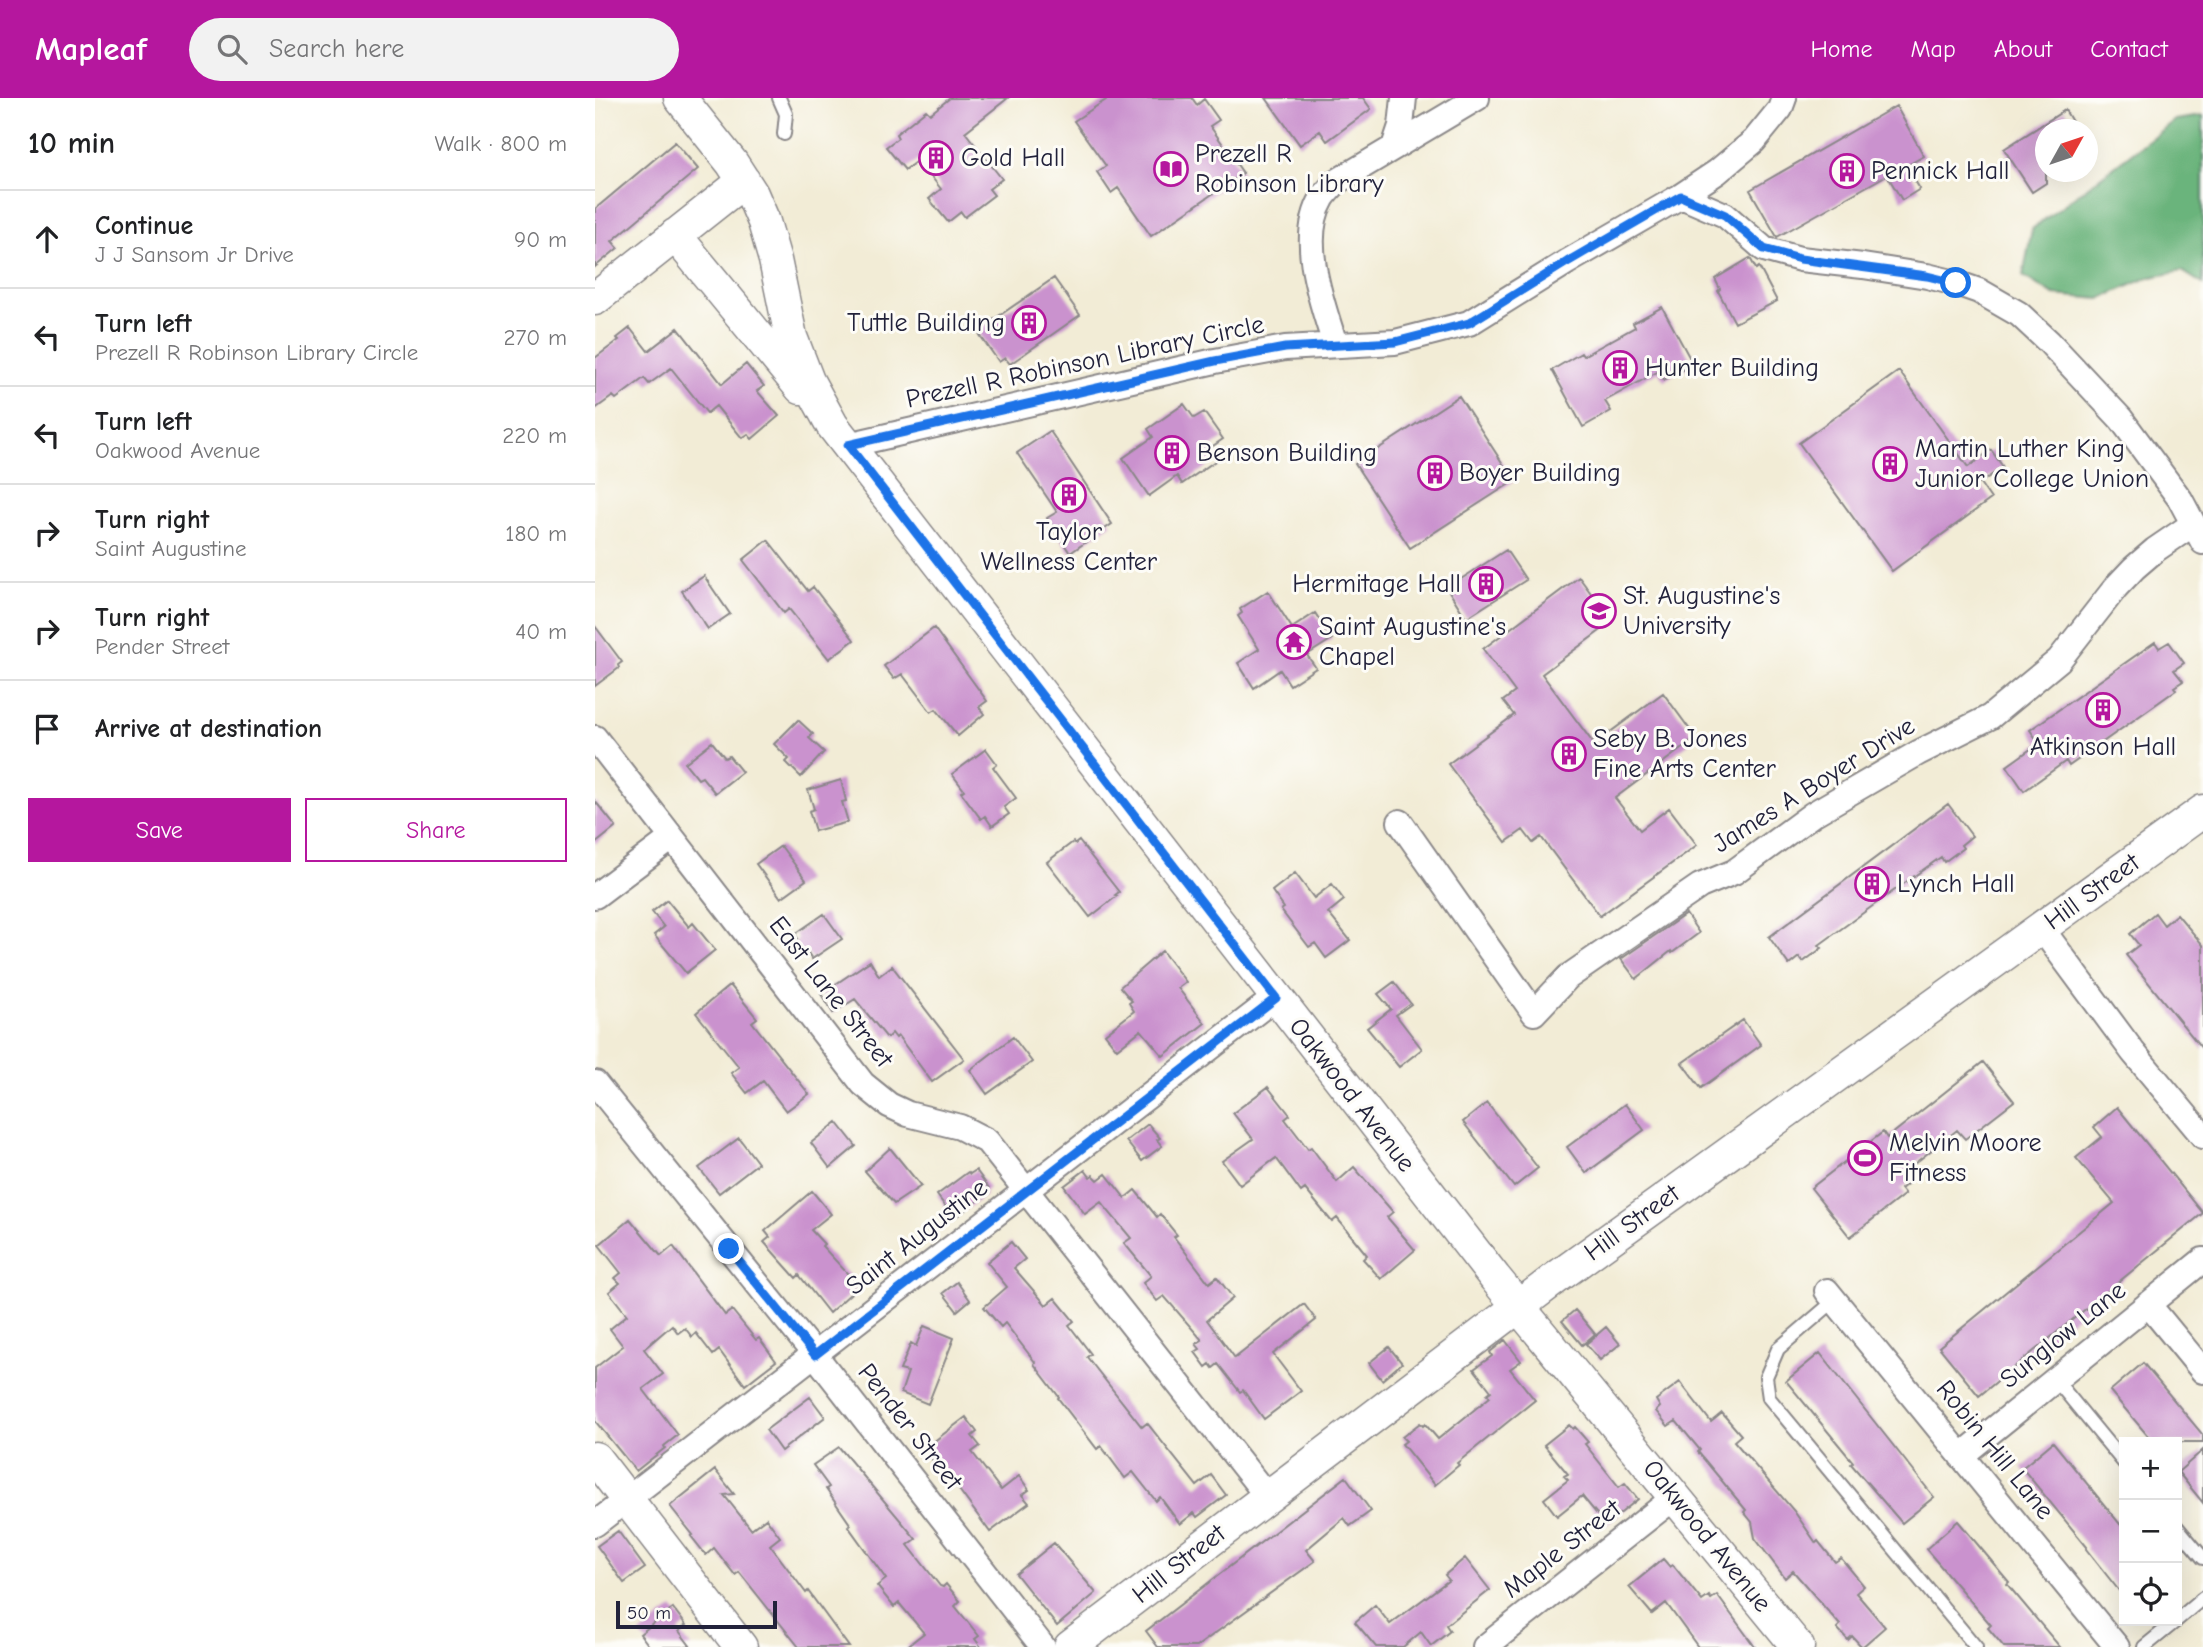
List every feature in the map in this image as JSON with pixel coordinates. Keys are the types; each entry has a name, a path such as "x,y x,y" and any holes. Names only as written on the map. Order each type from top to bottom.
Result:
{"street":[{"name":"Oakwood Avenue","path":"680,98 744,181 764,222 791,337 808,381 840,435 1518,1307 1798,1647"},
{"path":"1394,147 1401,127 1404,98"},
{"path":"1441,98 1471,101"},
{"name":"Prezell R Robinson Library Circle","path":"840,435 1285,348 1395,342 1469,323 1717,172 1754,141 1780,110 1784,98"},
{"path":"1335,344 1320,298 1311,236 1322,199 1336,182 1471,101"},
{"path":"1717,172 1725,215"},
{"path":"595,299 744,181"},
{"path":"1681,196 1725,215 1764,249 1800,259 1946,280 1979,291 2019,314 2121,419 2167,479 2198,533"},
{"path":"675,235 840,435"},
{"name":"James A Boyer Drive","path":"1400,822 1534,1013 1568,977 1700,886 1734,872 1813,814 1918,753 1990,717 2059,660 2134,568 2155,550 2198,533"},
{"name":"East Lane Street","path":"595,738 863,1084 889,1105 908,1114 960,1127 987,1142 1267,1496"},
{"name":"Hill Street","path":"1070,1647 1518,1307 2203,811"},
{"path":"595,896 673,838"},
{"path":"2042,929 2133,1052 2203,1136"},
{"name":"Saint Augustine","path":"595,1524 1276,998"},
{"name":"Pender Street","path":"595,1083 815,1355 1043,1647"},
{"name":"Sunglow Lane","path":"1961,1456 2203,1260"},
{"name":"Robin Hill Lane","path":"1831,1296 2117,1647"},
{"path":"2148,1304 2203,1371"},
{"path":"595,1458 741,1647"},
{"name":"Maple Street","path":"1485,1647 1675,1497"}],"lane":[{"path":"779,98 786,114 784,134"},
{"path":"1831,1296 1778,1349 1766,1377 1769,1398 1976,1647"},
{"path":"2055,1379 2119,1457"},
{"path":"2182,1533 2203,1558"},
{"path":"2182,1615 2203,1598"},
{"path":"2144,1647 2169,1626"}],"green space":[{"path":"2203,116 2203,284 2182,271 2147,278 2100,299 2054,295 2023,276 2032,229 2094,182 2098,182 2098,179 2175,120"}],"building":[{"name":"Gold Hall","path":"950,98 1008,98 965,132 1002,179 989,189 994,195 965,217 961,212 948,222 929,199 941,189 918,160 905,170 886,147 898,138 896,134 926,110 930,114"},
{"name":"Prezell R Robinson Library","path":"1109,98 1192,98 1197,105 1204,99 1219,120 1210,126 1243,173 1151,236 1118,188 1111,193 1097,172 1106,166 1074,121"},
{"path":"1266,98 1363,98 1371,109 1327,141 1320,131 1300,145"},
{"name":"Pennick Hall","path":"1896,106 1924,156 1906,166 1920,189 1902,200 1887,175 1777,237 1750,190"},
{"path":"2065,110 2070,119 2051,119"},
{"path":"2035,129 2035,182 2046,183 2032,192 2004,149"},
{"path":"675,142 698,169 612,241 618,248 595,267 595,209"},
{"path":"1750,258 1756,269 1759,267 1777,301 1735,323 1718,291 1720,289 1715,279"},
{"name":"Tuttle Building","path":"1054,278 1080,315 1010,364 1005,358 999,362 977,331"},
{"name":"Hunter Building","path":"1662,307 1693,364 1664,380 1659,371 1605,401 1611,411 1583,427 1552,370 1635,327 1633,323"},
{"path":"630,328 648,351 678,328 722,384 746,364 764,386 757,391 779,416 752,439 748,434 742,438 716,406 707,413 671,368 649,384 644,378 616,399 613,396 595,409 595,358"},
{"name":"Martin Luther King Junior College Union","path":"1899,371 1968,467 1991,450 2003,467 1980,483 1991,499 1892,571 1799,443"},
{"name":"Boyer Building","path":"1459,396 1514,481 1410,548 1355,464"},
{"name":"Benson Building","path":"1184,404 1194,418 1204,412 1223,439 1210,448 1218,459 1182,484 1177,476 1149,496 1123,458 1153,437 1148,429"},
{"name":"Taylor Wellness Center","path":"1050,431 1112,524 1070,553 1047,518 1057,512 1017,453"},
{"path":"768,540 808,591 813,587 854,640 829,659 789,609 784,613 743,560"},
{"name":"Hermitage Hall","path":"1506,550 1526,580 1466,618 1447,588"},
{"path":"704,576 730,614 708,629 682,591"},
{"name":"Seby B. Jones Fine Arts Center","path":"1579,577 1612,622 1542,674 1594,744 1663,693 1696,738 1615,798 1640,830 1669,808 1697,845 1600,916 1541,837 1533,843 1523,830 1506,842 1448,764 1514,715 1503,701 1515,692 1483,649"},
{"name":"Saint Augustine's Chapel","path":"1268,591 1292,628 1315,613 1332,639 1307,655 1316,668 1290,685 1280,670 1254,688 1238,663 1259,649 1238,616 1242,613 1240,609"},
{"path":"595,626 622,662 618,665 619,668 595,686"},
{"path":"934,628 987,701 979,707 984,714 958,736 936,709 931,712 902,674 894,679 884,666"},
{"name":"Atkinson Hall","path":"2155,642 2159,648 2169,642 2184,663 2174,670 2183,681 2174,687 2176,690 2069,766 2066,761 2024,791 2007,766 2039,743 2030,730"},
{"path":"798,720 813,734 809,738 824,752 801,777 786,762 789,759 774,744"},
{"path":"712,742 725,758 729,756 742,772 715,793 702,777 698,779 685,763"},
{"path":"986,749 997,764 993,767 1016,798 1004,807 1009,814 992,826 985,816 981,819 961,792 964,790 952,774"},
{"path":"841,780 846,801 842,802 848,822 815,831 809,811 814,809 808,790"},
{"path":"595,801 616,827 595,844"},
{"name":"Lynch Hall","path":"1948,804 1972,836 1961,845 1963,848 1944,862 1941,857 1819,945 1822,948 1803,962 1799,957 1789,965 1769,937"},
{"path":"1079,841 1119,892 1090,917 1047,862 1073,842 1075,844"},
{"path":"781,846 806,880 781,898 756,864"},
{"path":"1295,873 1314,898 1332,884 1344,900 1328,913 1350,940 1326,958 1315,943 1309,947 1281,910 1284,908 1272,891"},
{"path":"667,900 689,927 693,923 715,950 686,973 654,935 664,927 652,912"},
{"path":"2155,913 2164,925 2177,914 2203,945 2203,1050 2126,955 2139,945 2130,934"},
{"path":"824,914 842,939 812,959 808,953 804,956 795,941 798,939 795,934"},
{"path":"1686,914 1699,933 1636,979 1621,959"},
{"path":"1162,951 1186,982 1178,988 1205,1023 1163,1056 1141,1030 1117,1049 1105,1034 1134,1011 1129,1003 1132,1001 1120,987"},
{"path":"870,961 879,976 892,966 964,1059 932,1082 898,1036 896,1038 892,1033 887,1038 855,999 833,1013 821,994"},
{"path":"1394,982 1411,1004 1396,1015 1422,1049 1399,1067 1367,1028 1391,1009 1378,994"},
{"path":"730,985 757,1018 752,1022 809,1094 786,1111 763,1081 747,1093 731,1073 739,1067 696,1013"},
{"path":"1743,1020 1761,1045 1701,1088 1682,1063"},
{"path":"1013,1037 1032,1062 987,1094 970,1070"},
{"path":"1983,1062 2014,1101 1965,1139 1957,1130 1909,1168 1916,1177 1901,1189 1905,1194 1850,1237 1811,1188 1883,1132 1887,1138"},
{"path":"1268,1087 1290,1115 1285,1119 1308,1149 1311,1147 1337,1182 1354,1167 1393,1212 1387,1217 1415,1250 1381,1279 1363,1259 1367,1255 1337,1218 1332,1222 1305,1189 1301,1192 1276,1158 1240,1185 1222,1161 1253,1139 1233,1113"},
{"path":"1487,1103 1538,1168 1514,1187 1463,1122"},
{"path":"1625,1104 1644,1130 1586,1173 1567,1147"},
{"path":"2117,1107 2203,1213 1979,1396 1939,1347 2114,1203 2076,1158 2102,1137 2094,1127"},
{"path":"837,1122 856,1146 830,1168 811,1143"},
{"path":"1148,1124 1160,1138 1157,1140 1162,1146 1142,1161 1126,1141"},
{"path":"739,1138 758,1163 719,1193 699,1168"},
{"path":"890,1148 921,1186 894,1204 865,1171"},
{"path":"976,1170 989,1188 984,1192 986,1195 954,1218 937,1195 968,1172 970,1174"},
{"path":"1085,1170 1090,1177 1093,1175 1098,1180 1106,1174 1125,1198 1135,1190 1157,1217 1160,1214 1177,1235 1174,1237 1209,1283 1217,1277 1233,1298 1207,1320 1235,1358 1304,1304 1316,1320 1273,1354 1301,1391 1264,1419 1243,1390 1240,1392 1218,1364 1213,1368 1210,1364 1206,1367 1195,1352 1200,1349 1196,1344 1202,1340 1164,1296 1157,1301 1143,1283 1151,1276 1124,1243 1131,1238 1101,1202 1085,1214 1064,1186"},
{"path":"812,1191 831,1214 811,1230 859,1286 829,1313 799,1275 796,1278 764,1242 770,1237 765,1231"},
{"path":"630,1219 661,1256 673,1246 725,1315 732,1310 756,1340 759,1338 776,1361 745,1385 719,1350 713,1355 696,1333 692,1337 685,1328 678,1333 672,1325 644,1349 663,1374 643,1389 678,1435 636,1471 595,1421 595,1368 623,1346 610,1329 627,1315 609,1292 620,1283 615,1278 621,1273 599,1245"},
{"path":"1011,1242 1025,1259 1014,1268 1046,1305 1055,1298 1074,1321 1069,1325 1091,1354 1087,1357 1142,1427 1147,1423 1197,1486 1211,1475 1226,1495 1197,1517 1194,1513 1180,1524 1160,1497 1156,1501 1133,1472 1125,1478 1101,1446 1097,1449 1005,1323 1001,1327 984,1307 1007,1287 987,1262"},
{"path":"957,1282 970,1300 957,1311 943,1293"},
{"path":"1575,1310 1595,1334 1582,1345 1562,1321"},
{"path":"924,1326 954,1338 928,1404 901,1393 908,1372 900,1370 911,1343 916,1346"},
{"path":"1606,1327 1620,1344 1600,1360 1586,1344"},
{"path":"1505,1340 1521,1361 1510,1369 1535,1400 1457,1463 1459,1465 1435,1485 1402,1444 1406,1441 1402,1437 1420,1423 1423,1426 1425,1424 1438,1439 1490,1397 1487,1394 1491,1391 1474,1369 1492,1356 1490,1352"},
{"path":"1389,1347 1402,1363 1382,1380 1369,1363"},
{"path":"1820,1353 1934,1497 1902,1523 1851,1464 1853,1462 1786,1381"},
{"path":"2143,1363 2203,1435 2203,1442 2182,1442 2182,1437 2149,1437 2110,1391"},
{"path":"1680,1382 1711,1422 1722,1413 1741,1435 1734,1441 1794,1511 1816,1543 1818,1541 1835,1562 1841,1558 1864,1586 1856,1593 1885,1627 1862,1647 1852,1636 1848,1640 1837,1628 1840,1625 1793,1571 1785,1578 1755,1538 1752,1522 1744,1512 1746,1510 1698,1452 1700,1450 1676,1421 1668,1426 1656,1411 1660,1407 1656,1400"},
{"path":"810,1397 825,1417 781,1451 766,1430"},
{"path":"966,1417 977,1432 972,1436 980,1446 972,1452 1001,1490 1019,1476 1029,1490 1022,1495 1029,1503 990,1532 946,1472 943,1474 924,1449"},
{"path":"1569,1425 1573,1429 1575,1427 1588,1442 1585,1444 1619,1487 1625,1483 1638,1499 1606,1525 1582,1496 1557,1516 1544,1499 1568,1480 1564,1476 1568,1474 1544,1445"},
{"path":"2053,1442 2119,1523 2119,1591 2087,1547 2022,1468"},
{"path":"839,1447 916,1539 908,1545 940,1586 946,1584 960,1601 955,1606 979,1636 975,1639 981,1647 906,1647 924,1633 899,1603 894,1607 877,1586 886,1579 848,1526 850,1524 826,1489 829,1487 813,1465"},
{"path":"2203,1450 2203,1503 2182,1477 2182,1468"},
{"path":"715,1470 734,1494 724,1495 751,1529 766,1518 780,1537 770,1545 849,1647 799,1647 739,1572 735,1575 714,1548 706,1555 691,1536 693,1535 670,1506"},
{"path":"1346,1477 1371,1511 1350,1526 1344,1518 1306,1550 1315,1561 1196,1647 1158,1647 1146,1631"},
{"path":"1958,1521 2060,1647 2004,1647 1988,1628 1991,1625 1926,1549"},
{"path":"618,1531 645,1568 624,1583 597,1546"},
{"path":"1054,1543 1096,1593 1057,1626 1016,1574"},
{"path":"1465,1558 1490,1590 1446,1625 1450,1631 1431,1646 1421,1632 1403,1647 1376,1647 1355,1622 1375,1605 1390,1624 1449,1580 1445,1575"},
{"path":"1663,1559 1670,1567 1673,1565 1702,1601 1717,1595 1755,1647 1698,1647 1666,1603 1652,1614 1629,1587"},
{"path":"673,1608 686,1625 679,1631 691,1647 650,1647 640,1634"}],"place":[{"name":"Gold Hall","path":"936,158"},
{"name":"Prezell R Robinson Library","path":"1171,169"},
{"name":"Pennick Hall","path":"1847,171"},
{"name":"Tuttle Building","path":"1029,323"},
{"name":"Hunter Building","path":"1620,368"},
{"name":"Benson Building","path":"1172,453"},
{"name":"Martin Luther King Junior College Union","path":"1890,464"},
{"name":"Boyer Building","path":"1435,473"},
{"name":"Taylor Wellness Center","path":"1069,495"},
{"name":"Hermitage Hall","path":"1486,584"},
{"name":"St. Augustine's University","path":"1599,611"},
{"name":"Saint Augustine's Chapel","path":"1294,642"},
{"name":"Atkinson Hall","path":"2103,710"},
{"name":"Seby B. Jones Fine Arts Center","path":"1569,754"},
{"name":"Lynch Hall","path":"1872,884"},
{"name":"Melvin Moore Fitness","path":"1865,1158"}],"route":[{"path":"729,1249 815,1355 1276,998 848,445 1215,361 1285,348 1395,342 1469,323 1681,196 1725,215 1764,249 1800,259 1863,266 1956,283"}]}
